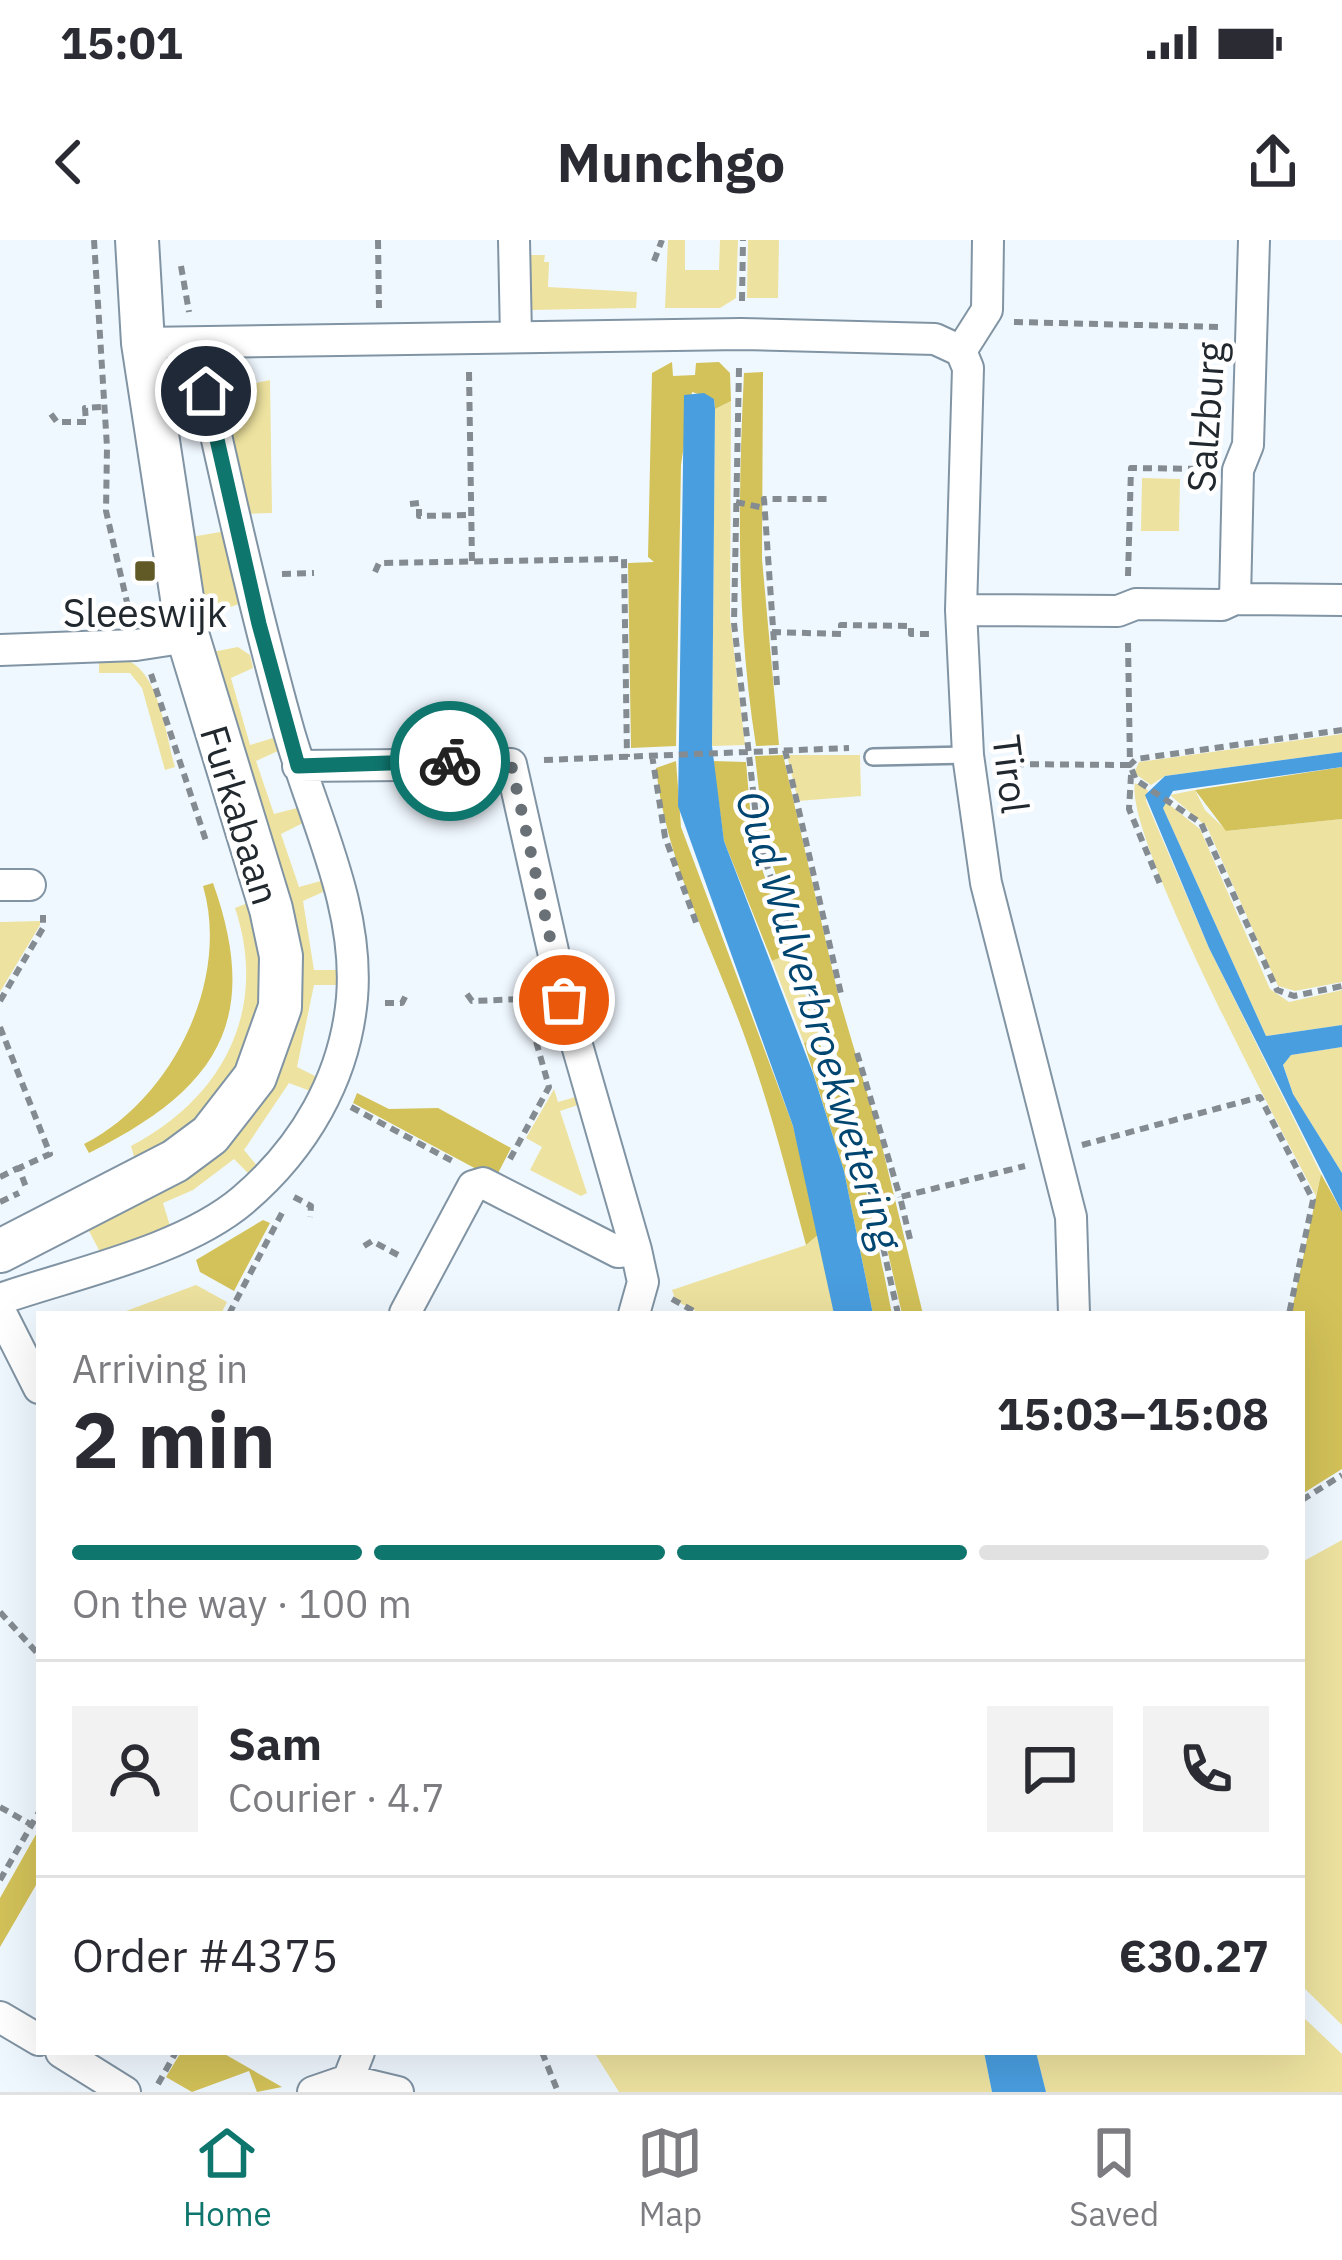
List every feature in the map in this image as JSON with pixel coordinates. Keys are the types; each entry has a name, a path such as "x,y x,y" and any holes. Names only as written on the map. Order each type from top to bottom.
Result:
{"street":[{"name":"Furkabaan","path":"0,1251 175,1161 210,1136 237,1106 271,1043 280,1006 281,956 188,637 143,344 137,240"},
{"path":"501,337 514,240"},
{"path":"143,344 733,334 935,339 961,351 987,310 988,240"},
{"name":"Salzburg","path":"1234,599 1238,470 1248,445 1254,240"},
{"name":"Furkabaan","path":"0,1299 195,1232 240,1203 273,1172 328,1094 348,1028 351,950 339,884 298,766 259,624 196,345"},
{"name":"Tirol","path":"961,351 968,368 961,610 968,755 986,883 1071,1217 1074,1311"},
{"path":"961,610 1222,605 1234,599 1342,600"},
{"path":"0,650 136,645 188,637"},
{"path":"298,766 511,764 561,988 637,1250 643,1282 635,1311"},
{"path":"406,1311 473,1186 489,1186 618,1252 637,1250"},
{"path":"0,1311 36,1382"},
{"path":"0,2017 36,2038"},
{"path":"71,2058 125,2092"},
{"path":"313,2092 354,2066 398,2092"}],"lane":[{"path":"873,757 968,755"}],"path":[{"name":"Furkabaan","path":"94,240 106,511 136,645 159,691 214,865"},
{"path":"378,240 380,340"},
{"path":"654,261 662,240"},
{"path":"742,240 733,334 734,622 759,843 853,1112 897,1311"},
{"path":"180,259 196,345"},
{"path":"980,322 1251,328"},
{"path":"472,562 470,370 487,370 501,337"},
{"path":"51,414 56,413 57,422 86,422 86,408 116,404"},
{"path":"1160,884 1129,809 1134,777 1127,607 1131,468 1238,470"},
{"path":"777,685 764,499 827,500"},
{"path":"736,502 764,508"},
{"path":"410,504 419,503 419,516 472,515"},
{"path":"375,572 379,563 624,560 627,757"},
{"path":"772,632 841,634 841,626 911,626 911,634 932,634 933,654"},
{"path":"968,755 1007,766 1130,765 1136,759 1342,730"},
{"path":"511,764 856,748 873,757"},
{"path":"785,750 841,994"},
{"path":"656,754 665,837 698,928"},
{"path":"1134,777 1201,823 1277,990 1294,995 1342,986"},
{"path":"0,1001 43,928 44,883 15,885"},
{"path":"467,994 472,1001 524,999 561,988"},
{"path":"328,1094 466,1168 489,1186 549,1087 524,999"},
{"path":"0,1027 50,1154 0,1177"},
{"path":"857,1053 910,1239"},
{"path":"900,1197 1055,1158 1090,1142 1260,1097 1312,1200 1289,1311"},
{"path":"19,1168 27,1190"},
{"path":"0,1202 47,1180"},
{"path":"291,1196 311,1206 310,1217"},
{"path":"364,1246 372,1241 428,1270"},
{"path":"1305,1498 1342,1475"},
{"path":"0,1612 36,1652"},
{"path":"0,1807 32,1825"},
{"path":"0,1880 36,1818"},
{"path":"153,2092 174,2055"},
{"path":"543,2055 558,2092"}],"shaded area":[{"path":"668,240 685,240 685,270 719,270 720,240 738,240 736,298 720,308 665,308"},
{"path":"748,240 779,240 778,298 747,298"},
{"path":"528,255 545,255 548,287 637,292 636,308 530,310"},
{"path":"672,362 673,376 695,375 696,363 719,362 730,373 731,401 715,409 714,399 692,392 681,465 676,746 631,748 628,563 654,562 648,557 652,373"},
{"path":"763,372 762,559 779,745 756,746 742,606 741,466 744,373"},
{"path":"270,380 272,513 242,514 212,392"},
{"path":"731,401 730,618 745,745 712,746 715,409"},
{"path":"1142,478 1180,479 1179,531 1141,531"},
{"path":"226,531 242,603 204,616 191,537"},
{"path":"238,647 250,655 253,668 231,678 250,745 273,738 278,751 256,761 274,814 297,808 303,823 281,834 299,887 321,881 325,891 303,901 314,970 337,970 338,985 314,985 297,1067 319,1078 313,1092 289,1083 244,1150 258,1167 249,1174 234,1159 193,1190 163,1203 170,1226 100,1252 88,1229 196,1168 250,1118 288,1049 299,1004 212,652"},
{"path":"129,661 155,693 175,767 165,770 142,688 130,673 99,673 99,662"},
{"path":"1342,734 1342,752 1165,776 1151,785 1134,773 1139,762"},
{"path":"783,755 838,994 878,1130 922,1311 901,1311 855,1108 765,843 755,756"},
{"path":"787,755 860,755 861,796 798,801"},
{"path":"676,761 681,827 793,1126 819,1234 806,1245 752,1058 669,837 656,768"},
{"path":"713,761 746,762 753,843 791,953 772,961 724,841"},
{"path":"1342,767 1342,819 1226,831 1195,790"},
{"path":"1135,783 1148,790 1146,801 1209,948 1321,1174 1316,1196 1178,920 1138,813"},
{"path":"1195,790 1205,810 1227,831 1342,819 1342,982 1295,991 1278,986 1207,827 1170,795"},
{"path":"1166,802 1200,829 1270,989 1289,1002 1342,990 1342,1025 1266,1036 1163,808"},
{"path":"213,883 227,932 232,975 229,1013 217,1047 197,1077 169,1104 89,1153 84,1144 115,1125 143,1099 186,1035 208,961 203,886"},
{"path":"248,903 259,985 255,1021 244,1054 203,1112 135,1160 131,1146 191,1103 230,1047 246,981 235,908"},
{"path":"40,921 40,925 0,992 0,922"},
{"path":"791,953 822,1044 814,1039 804,1043 772,961"},
{"path":"814,1039 837,1083 891,1311 872,1311 844,1171 804,1043"},
{"path":"1342,1047 1342,1173 1293,1094 1283,1064 1291,1055"},
{"path":"554,1089 558,1102 579,1096 581,1104 560,1111 587,1193 581,1196 530,1170 542,1147 526,1138"},
{"path":"357,1093 389,1109 438,1108 511,1148 495,1179 353,1103"},
{"path":"1321,1174 1342,1212 1342,1469 1305,1492 1305,1311 1292,1311"},
{"path":"263,1220 270,1223 234,1291 200,1272 196,1260"},
{"path":"819,1234 833,1311 696,1311 676,1301 672,1290 806,1245"},
{"path":"196,1285 227,1302 222,1311 126,1311"},
{"path":"1342,1540 1342,2025 1305,1989 1305,1560"},
{"path":"36,1834 36,1885 0,1947 0,1898"},
{"path":"1305,2019 1342,2054 1342,2092 1046,2092 1037,2055 1305,2055"},
{"path":"179,2055 226,2055 282,2087 257,2092 249,2071 192,2092 166,2077"},
{"path":"596,2055 985,2055 992,2092 619,2092"}],"water":[{"path":"704,393 714,399 715,409 712,746 724,841 813,1073 844,1171 872,1311 833,1311 793,1126 678,806 684,395"},
{"path":"1342,752 1342,767 1173,791 1163,808 1266,1036 1342,1025 1342,1047 1291,1055 1283,1065 1293,1094 1342,1173 1342,1212 1209,948 1145,795 1165,776"},
{"path":"985,2055 1037,2055 1046,2092 992,2092"}],"way so far":[{"path":"450,761 511,764 564,1000"}],"place":[{"name":"Sleeswijk","path":"145,571"}],"route":[{"path":"206,391 259,624 298,766 450,761"}],"water label":[{"name":"Oud Wulverbroekwetering","path":"819,1020"}]}
